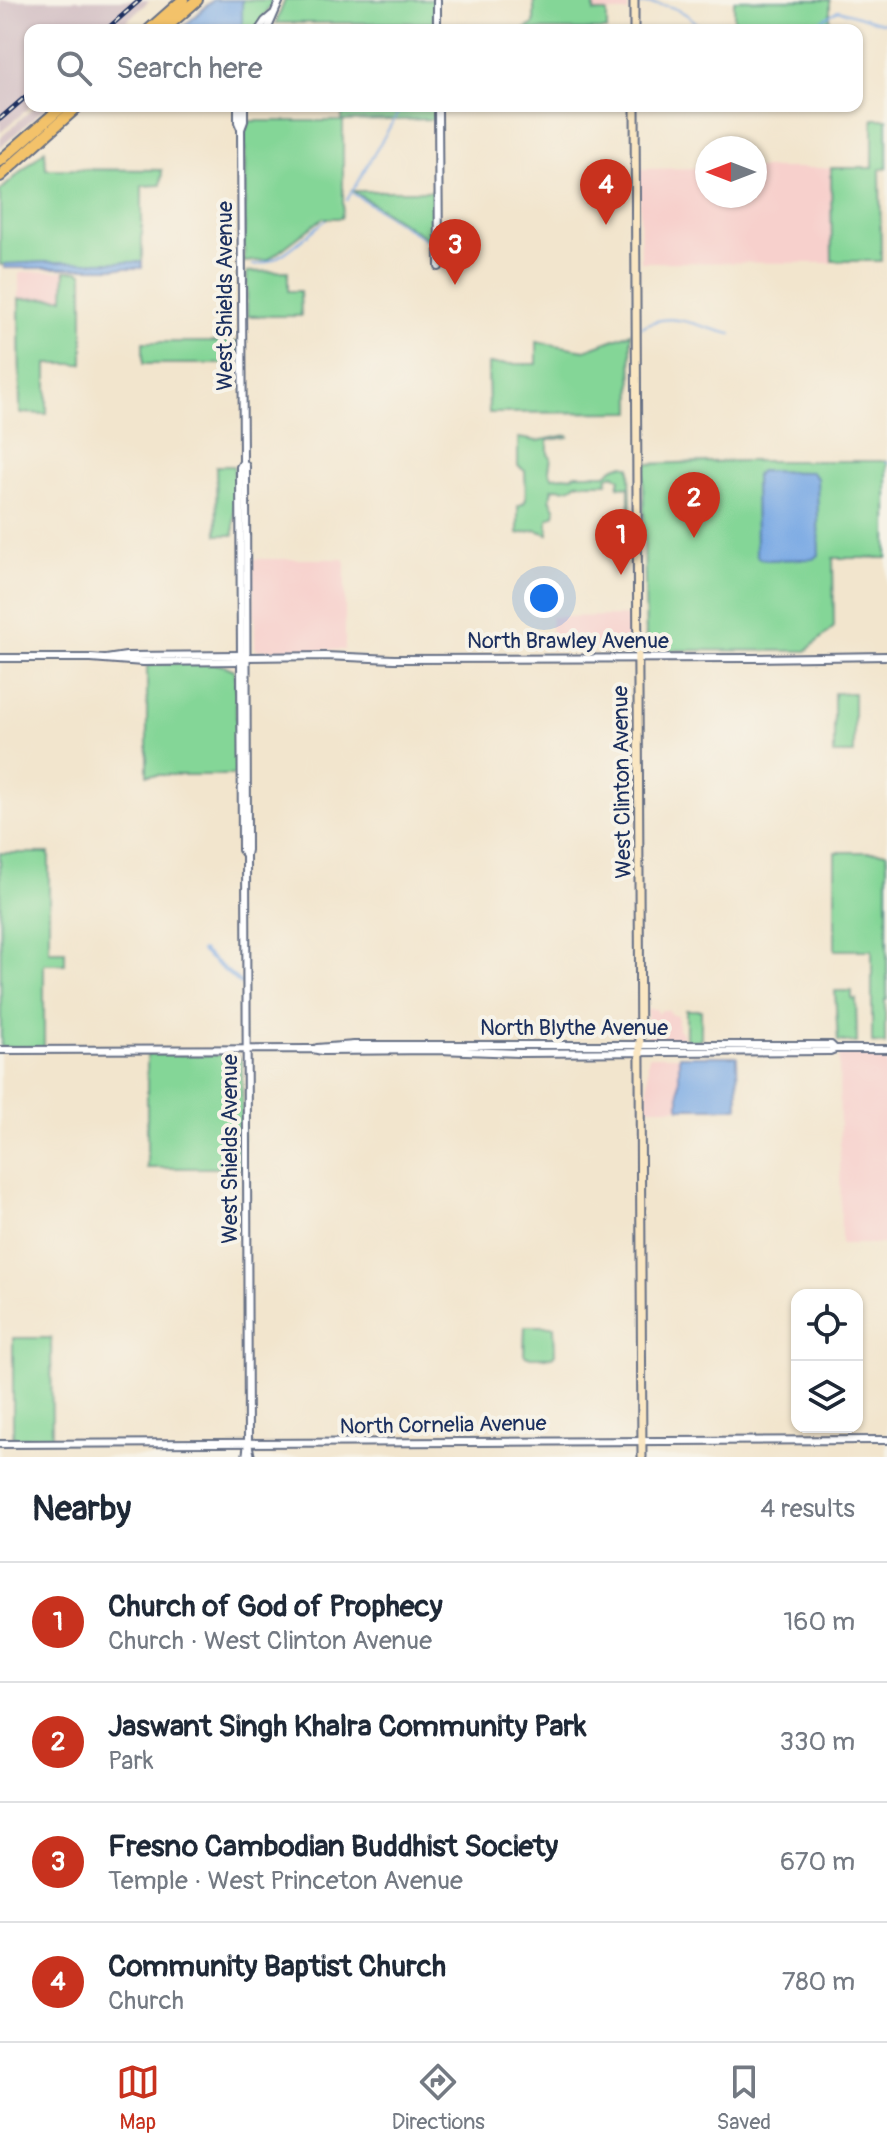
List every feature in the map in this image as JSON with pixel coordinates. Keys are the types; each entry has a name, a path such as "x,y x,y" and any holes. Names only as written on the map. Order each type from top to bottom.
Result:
{"highway":[{"path":"156,24 183,0"},
{"path":"170,24 197,0"},
{"path":"0,161 56,112"},
{"path":"0,176 71,112"}],"main road":[{"path":"634,0 634,24"},
{"name":"West Clinton Avenue","path":"635,112 642,1457"}],"street":[{"path":"264,24 280,0"},
{"path":"437,0 437,24"},
{"path":"271,24 272,15"},
{"name":"West Shields Avenue","path":"242,112 243,462 240,467 248,836 248,1457"},
{"path":"438,112 439,267"},
{"name":"West Shields Avenue","path":"243,462 246,466 247,569 243,658"},
{"path":"241,539 247,569"},
{"path":"241,576 243,592 247,595"},
{"path":"156,662 181,659 186,655"},
{"name":"North Brawley Avenue","path":"106,659 186,655 243,658"},
{"name":"North Brawley Avenue","path":"0,658 156,662 325,656 637,659 887,656"},
{"name":"North Blythe Avenue","path":"0,1050 313,1049 489,1053 640,1048 887,1049"},
{"name":"North Cornelia Avenue","path":"0,1444 887,1440"}],"shaded area":[{"path":"0,0 150,0 123,24 24,24 24,112 0,133"},
{"path":"594,0 628,0 628,12 594,12"},
{"path":"28,112 40,112 0,148 0,138"},
{"path":"695,168 695,208 767,208 767,168 831,168 832,263 641,262 639,169"},
{"path":"65,271 65,298 19,299 19,274"},
{"path":"253,559 345,559 345,650 257,650"},
{"path":"629,616 627,649 551,650 551,617"},
{"path":"647,1009 657,1009 657,1013 668,1010 678,1015 682,1040 647,1038"},
{"path":"887,1053 887,1244 841,1244 839,1054"},
{"path":"650,1056 679,1056 679,1108 647,1108"}],"green space":[{"path":"242,0 273,2 259,24 242,24"},
{"path":"285,0 434,0 433,23 276,23"},
{"path":"534,0 594,0 594,12 607,12 607,24 534,24"},
{"path":"734,0 830,0 830,24 734,22"},
{"path":"342,112 434,112 434,119 343,121 341,218 323,218 268,260 244,262 245,130 250,121 342,121"},
{"path":"873,119 887,119 887,168 880,169 881,261 832,261 831,168 873,168"},
{"path":"45,150 46,169 162,170 161,185 142,186 142,262 0,265 0,191"},
{"path":"353,191 436,191 436,244"},
{"path":"65,271 83,274 83,364 47,364 47,414 20,413 19,299 64,298"},
{"path":"288,271 288,291 300,291 301,316 247,316 247,272"},
{"path":"631,333 632,412 489,413 488,364 537,364 537,342 585,350"},
{"path":"143,342 239,342 239,364 143,364"},
{"path":"568,435 548,440 552,477 606,474 620,465 630,467 630,536 616,537 629,535 629,487 618,486 620,479 614,474 608,477 607,483 577,483 568,488 552,488 550,499 555,515 548,519 548,534 536,530 518,534 518,506 526,499 525,471 518,466 518,438 537,441"},
{"path":"887,461 887,558 833,558 834,627 806,651 648,650 643,464"},
{"path":"216,466 234,468 234,535 217,535"},
{"path":"209,663 234,670 236,775 147,775 147,666"},
{"path":"834,693 854,693 854,754 834,754"},
{"path":"835,852 887,852 885,1044 872,1043 872,950 835,950"},
{"path":"0,853 49,853 49,951 65,951 65,964 44,964 44,1047 1,1047"},
{"path":"835,991 852,991 852,999 856,999 857,1043 838,1041"},
{"path":"686,1010 701,1010 699,1040 686,1040"},
{"path":"147,1054 232,1055 242,1061 243,1168 147,1168"},
{"path":"525,1326 554,1326 555,1354 552,1357 527,1357 524,1354"},
{"path":"13,1338 51,1338 52,1438 13,1438"}],"water":[{"path":"213,0 242,0 242,24 187,24"},
{"path":"142,262 142,268 4,268 4,264"},
{"path":"759,471 811,472 817,478 819,555 813,559 758,558 755,477"},
{"path":"679,1056 737,1056 738,1108 679,1108"}],"waterway":[{"path":"638,5 657,4 674,8 697,24"},
{"path":"816,24 838,10 887,23"},
{"path":"347,200 398,112"},
{"path":"354,194 432,244"},
{"path":"253,265 273,260 326,220"},
{"path":"640,328 652,322 675,320 732,334"},
{"path":"202,951 241,984"}],"railway":[{"path":"113,24 140,0"},
{"path":"0,119 24,98"}],"place":[{"name":"Community Baptist Church","path":"606,225"},
{"name":"Fresno Cambodian Buddhist Society","path":"455,285"},
{"name":"Jaswant Singh Khalra Community Park","path":"694,538"},
{"name":"Church of God of Prophecy","path":"621,575"}]}
